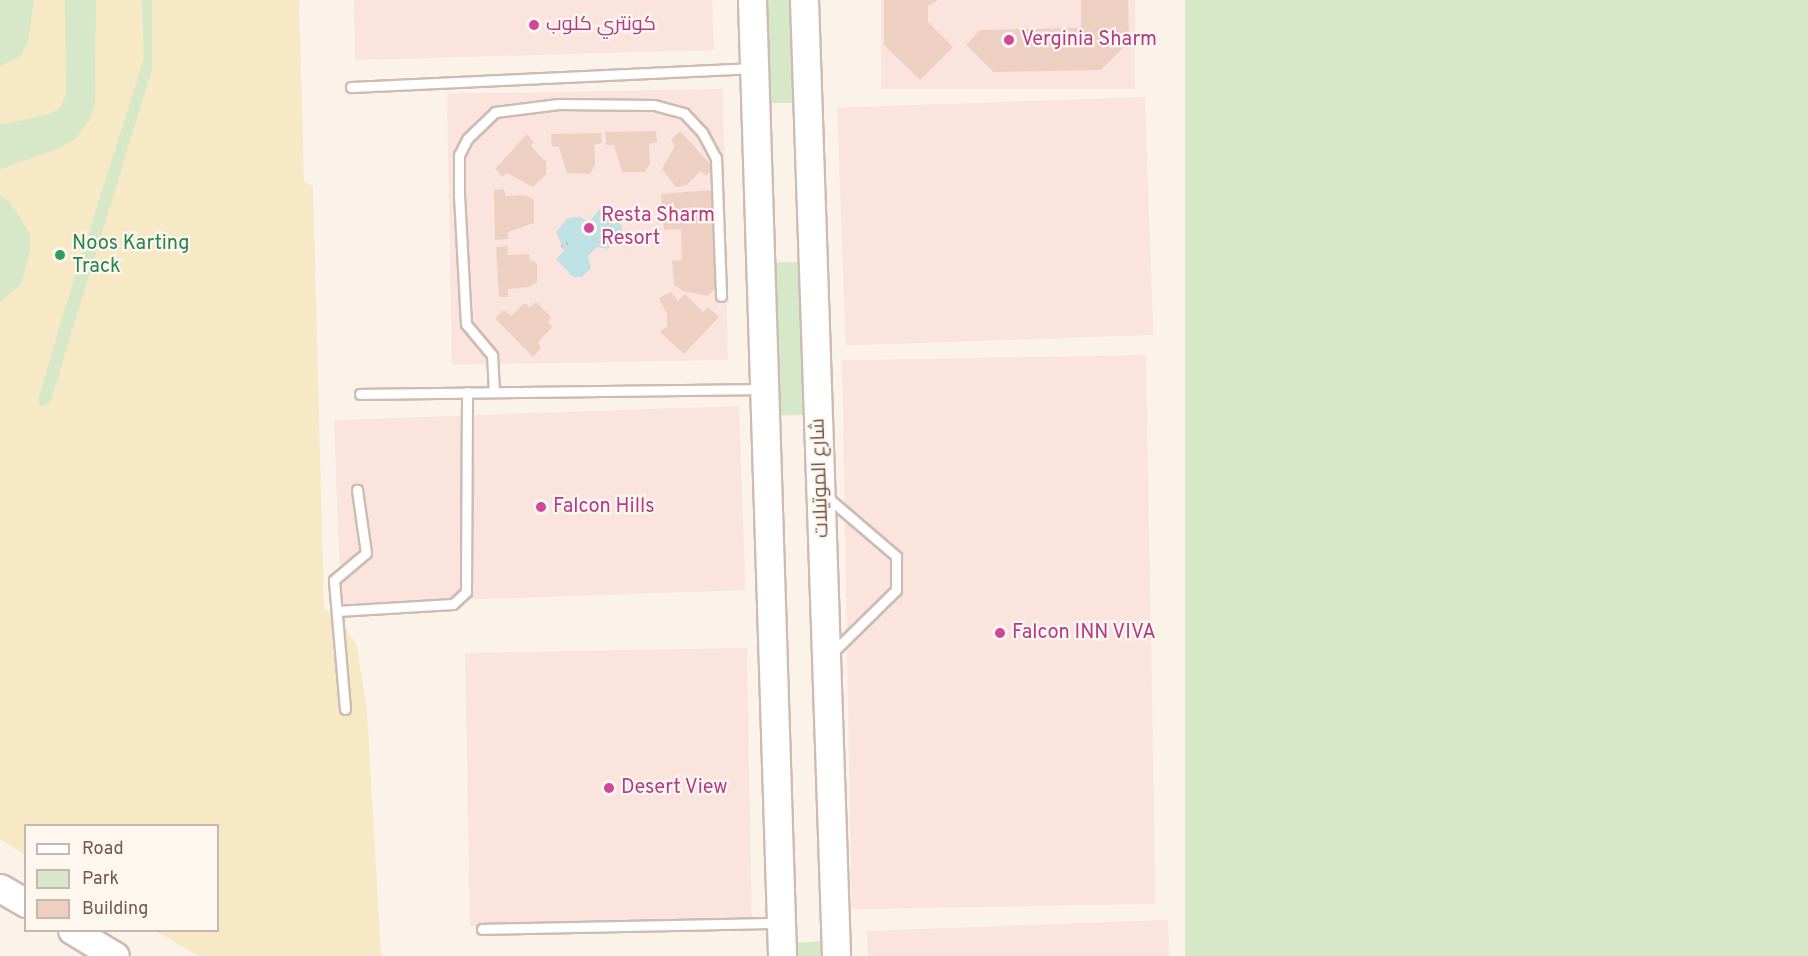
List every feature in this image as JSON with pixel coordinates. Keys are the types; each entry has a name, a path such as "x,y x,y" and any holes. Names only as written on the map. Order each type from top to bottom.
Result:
{"street":[{"path":"752,0 782,956"},
{"name":"شارع الموتيلات","path":"804,0 836,956"},
{"path":"0,888 24,902"},
{"path":"75,932 115,956"}],"lane":[{"path":"351,87 754,68"},
{"path":"494,392 492,355 466,324 459,155 466,139 495,112 560,104 654,105 684,113 702,132 716,158 722,296"},
{"path":"360,394 764,389"},
{"path":"337,610 453,604 466,592 467,392"},
{"path":"345,709 334,580 366,554 357,490"},
{"path":"821,492 896,556 896,590 826,658"},
{"path":"482,929 781,923"}],"path":[{"path":"561,246 570,242"}],"shaded area":[{"name":"كونتري كلوب","path":"354,0 712,0 714,50 355,60"},
{"name":"Verginia Sharm","path":"881,0 1135,0 1135,89 881,89"},
{"name":"Resta Sharm Resort","path":"723,89 728,360 452,365 447,94"},
{"path":"1145,97 1153,335 845,346 837,108"},
{"name":"Falcon INN VIVA","path":"1146,355 1156,904 852,909 842,360"},
{"name":"Falcon Hills","path":"739,406 745,590 341,604 334,420"},
{"name":"Desert View","path":"747,648 752,921 470,926 465,653"},
{"path":"1168,920 1169,956 868,956 867,931"}],"green space":[{"name":"Noos Karting Track","path":"0,0 176,0 63,427 0,446"},
{"path":"763,0 795,0 795,103 763,103"},
{"path":"1185,0 1808,0 1808,956 1185,956"},
{"path":"804,262 807,415 775,416 772,263"},
{"path":"823,941 824,956 794,956 793,943"}],"sand":[{"path":"34,0 65,0 66,94 60,108 49,114 0,125 0,66 20,57 28,43"},
{"path":"96,0 142,0 144,58 64,312 38,400 40,407 50,403 152,69 152,0 299,0 304,181 313,187 324,609 342,623 357,646 367,712 381,956 199,956 157,932 219,932 219,824 24,824 24,854 0,839 0,302 21,284 30,251 30,234 10,202 0,195 0,169 55,150 75,139 89,121 95,103"}],"water":[{"path":"600,209 606,210 622,226 622,233 608,249 597,247 588,256 591,268 582,277 573,277 556,259 564,251 556,232 568,218 580,217 589,222"}],"building":[{"path":"884,0 938,0 928,6 928,22 953,47 920,80 884,45"},
{"path":"1081,0 1128,0 1129,42 1101,70 994,72 966,45 980,30 1081,28"},
{"path":"656,131 657,142 649,144 650,163 645,172 622,172 614,145 606,145 605,132"},
{"path":"680,131 714,168 706,176 700,171 687,185 676,187 662,169 675,146 671,140"},
{"path":"601,133 602,143 594,145 595,164 590,174 567,173 559,147 552,146 551,134"},
{"path":"527,134 534,142 531,146 546,162 546,174 533,187 507,173 502,177 495,169"},
{"path":"504,189 506,196 525,195 534,200 534,223 508,232 508,239 495,240 494,190"},
{"path":"712,190 718,200 714,227 718,285 708,296 683,291 674,285 672,261 682,260 681,229 664,230 661,194"},
{"path":"508,246 507,255 529,254 530,260 537,263 537,282 529,287 508,289 508,297 499,297 496,247"},
{"path":"671,292 678,301 685,294 703,312 708,307 719,317 684,354 660,332 667,326 667,314 659,298"},
{"path":"536,302 551,317 548,323 553,326 538,342 541,348 533,357 495,318 504,310 511,316 525,303 530,307"}],"place":[{"name":"كونتري كلوب","path":"534,25"},
{"name":"Verginia Sharm","path":"1009,40"},
{"name":"Resta Sharm Resort","path":"589,228"},
{"name":"Noos Karting Track","path":"60,255"},
{"name":"Falcon Hills","path":"541,507"},
{"name":"Falcon INN VIVA","path":"1000,633"},
{"name":"Desert View","path":"609,788"}]}
